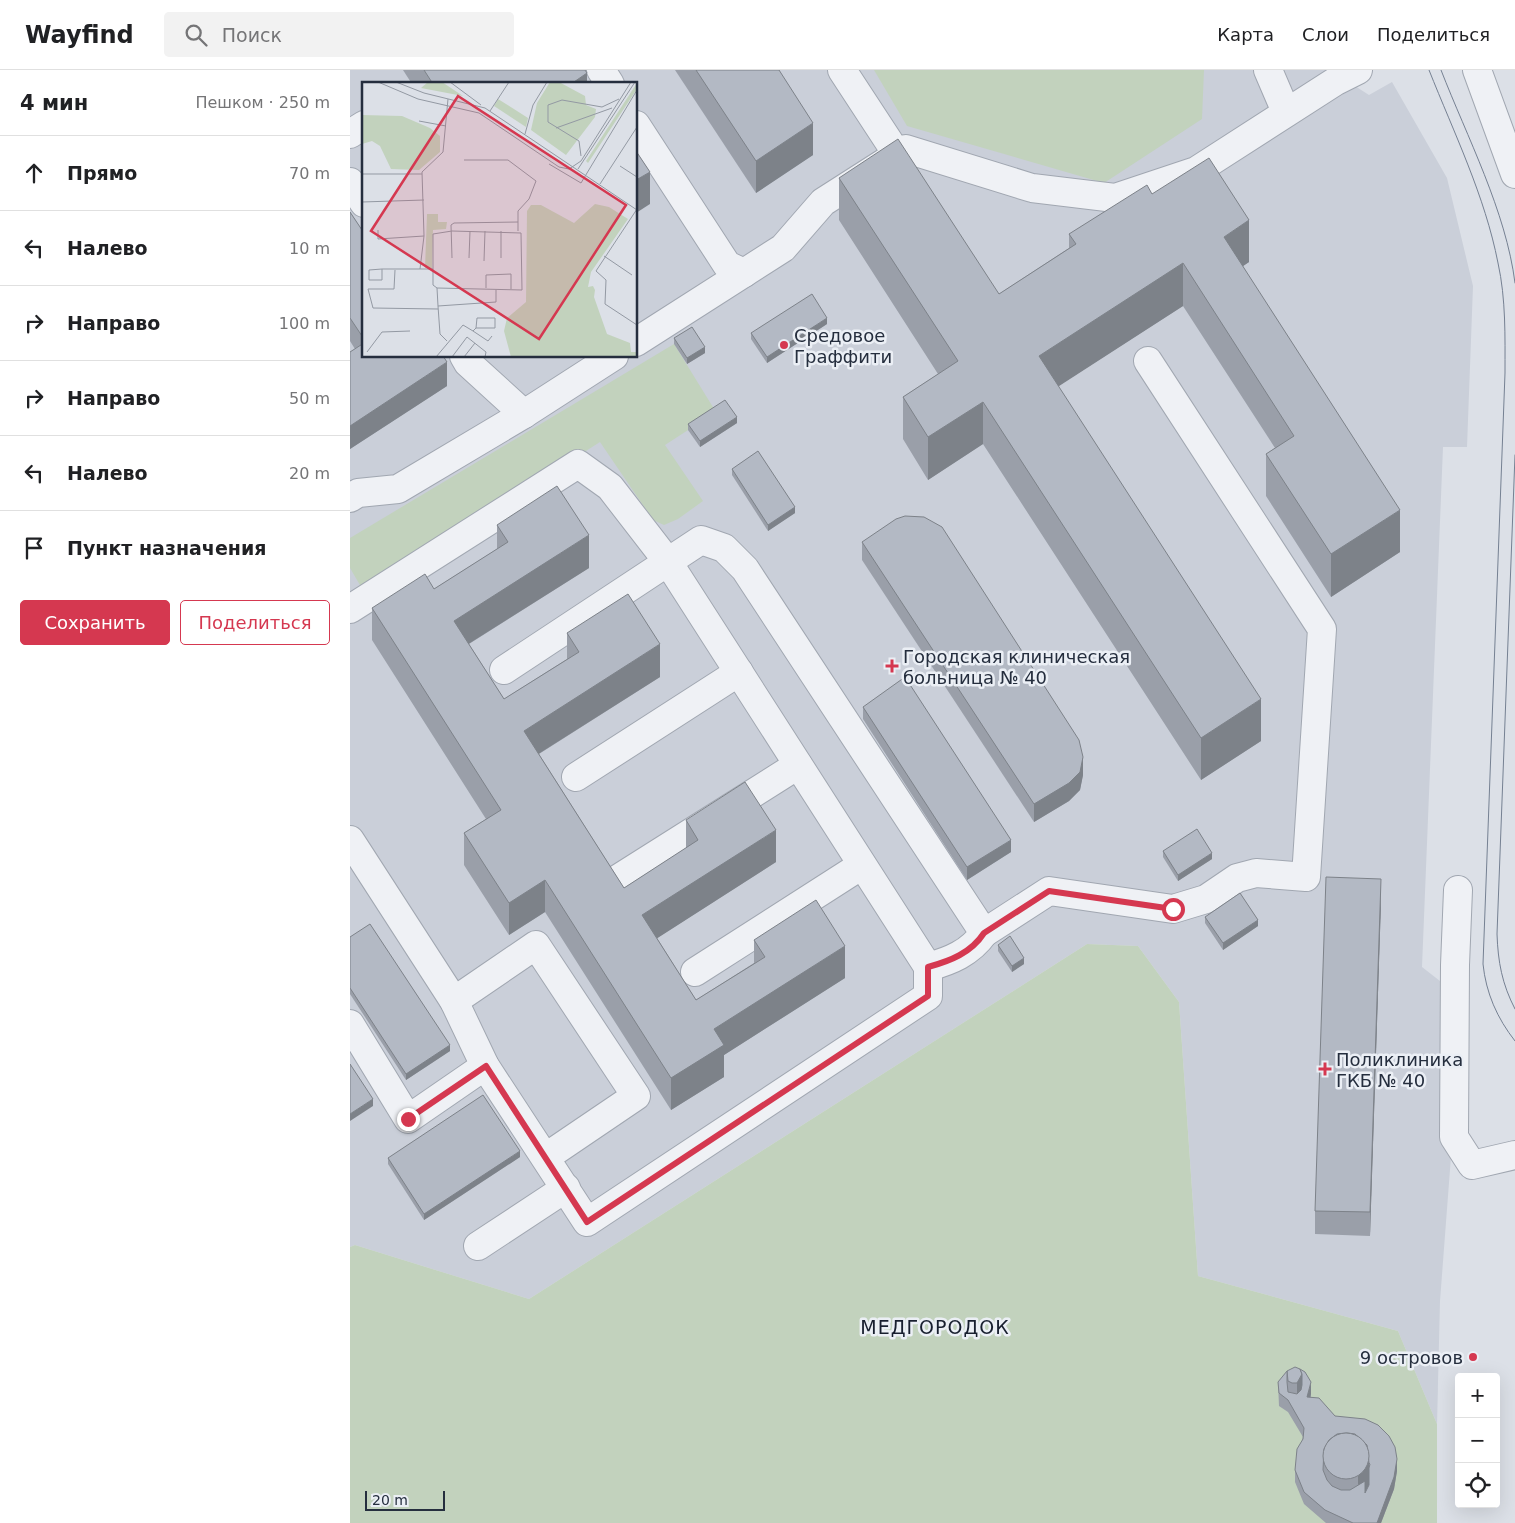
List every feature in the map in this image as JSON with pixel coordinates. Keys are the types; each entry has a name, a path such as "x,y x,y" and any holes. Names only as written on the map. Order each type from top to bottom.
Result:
{"street":[{"path":"601,70 609,82"},
{"path":"842,70 897,154"},
{"path":"1268,70 1286,112"},
{"path":"638,341 783,248 823,202 906,149 1032,188 1115,198 1196,171 1286,112 1336,81 1358,70"},
{"path":"1477,70 1515,174"},
{"path":"350,134 362,127"},
{"path":"638,128 726,265 744,273"},
{"path":"350,182 362,200"},
{"path":"465,358 468,363 524,414"},
{"path":"350,498 358,492 398,489 524,414 611,358"},
{"path":"928,967 952,960 977,943 984,933 1049,891 1173,909 1206,899 1237,878 1256,873 1306,877 1322,630 1148,361"},
{"path":"350,840 454,1002 486,1066 587,1222 928,996 928,967 668,562 610,487 578,464 353,600"},
{"path":"504,670 701,540 724,548 745,569 984,933"},
{"path":"576,777 739,672"},
{"path":"616,880 798,765"},
{"path":"695,972 862,865"},
{"path":"1458,890 1455,965 1454,1137 1472,1165 1515,1155"},
{"path":"454,1002 536,945 636,1096 546,1157"},
{"path":"350,1024 408,1119 486,1066"},
{"path":"478,1246 566,1188"}],"shaded area":[{"name":"Городская клиническая больница № 40","path":"350,70 1330,70 1369,95 1392,82 1447,178 1473,286 1467,447 1443,447 1422,967 1463,999 1440,1301 1437,1424 1398,1331 1198,1276 1179,1002 1138,946 1087,944 529,1299 355,1245 350,1247"}],"green space":[{"path":"874,70 1204,70 1202,119 1104,183 907,126"},
{"path":"674,344 716,412 665,445 703,501 678,519 664,525 653,520 600,442 364,592 350,568 350,538"},
{"path":"1087,944 1138,946 1179,1002 1198,1276 1398,1331 1437,1424 1437,1523 350,1523 350,1247 355,1245 529,1299"}],"building":[{"path":"424,70 585,70 587,73 574,82 432,82"},
{"path":"696,70 779,70 813,123 756,161"},
{"path":"898,139 999,294 1076,244 1069,234 1147,185 1152,194 1209,158 1249,220 1224,237 1400,510 1331,554 1266,454 1294,436 1183,263 1039,356 1261,699 1201,738 983,402 928,437 903,397 958,361 839,178"},
{"path":"638,154 650,172 638,179"},
{"path":"350,212 362,230 362,336 350,318"},
{"path":"812,294 827,318 767,357 751,333"},
{"path":"692,327 705,347 687,358 674,338"},
{"path":"362,344 362,358 444,358 447,362 350,426 350,352"},
{"path":"725,400 737,417 700,441 688,424"},
{"path":"758,451 795,507 768,525 732,469"},
{"path":"557,486 589,535 454,621 504,699 579,652 567,633 628,594 660,644 524,731 624,888 698,840 686,820 745,782 776,830 642,915 696,1000 765,957 754,940 816,900 845,946 714,1029 724,1045 671,1078 545,880 509,903 464,833 501,810 372,608 425,574 434,589 508,542 497,525"},
{"path":"905,516 924,517 942,527 1079,740 1083,757 1080,772 1069,783 1034,804 862,542 896,519"},
{"path":"905,677 1011,840 967,867 863,707"},
{"path":"1197,829 1212,853 1178,875 1163,851"},
{"path":"1326,877 1381,879 1370,1212 1315,1211"},
{"path":"1240,893 1258,920 1223,943 1205,917"},
{"path":"370,924 450,1045 406,1074 350,988 350,937"},
{"path":"1010,936 1024,958 1012,966 998,945"},
{"path":"350,1064 373,1099 350,1114"},
{"path":"483,1095 520,1151 424,1214 388,1158"},
{"path":"1295,1367 1300,1369 1302,1374 1297,1383 1292,1383 1288,1381 1287,1371"},
{"path":"1300,1369 1305,1372 1311,1382 1307,1397 1319,1398 1335,1416 1365,1419 1378,1425 1389,1436 1395,1447 1397,1459 1394,1477 1377,1523 1353,1523 1325,1510 1304,1492 1295,1470 1297,1449 1303,1439 1304,1428 1288,1400 1279,1393 1278,1382 1287,1371 1288,1392 1297,1394 1301,1390 1302,1374","holes":["1337,1434 1355,1434 1367,1445 1370,1464 1369,1485 1365,1493 1365,1481 1350,1490 1341,1490 1332,1486 1323,1470 1324,1449 1329,1440"]},
{"path":"1346,1433 1359,1437 1365,1443 1369,1456 1365,1469 1359,1475 1346,1479 1333,1475 1327,1469 1323,1456 1327,1443 1333,1437"}],"tram line":[{"path":"1429,70 1468,165 1485,213 1501,277 1504,304 1505,373 1483,964 1484,975 1493,1005 1515,1041"},
{"path":"1441,70 1494,202 1503,229 1515,283"},
{"path":"1515,455 1497,934 1498,954 1502,973 1515,1009"}],"place":[{"name":"Средовое Граффити","path":"784,345"},
{"name":"Городская клиническая больница № 40","path":"892,666"},
{"name":"Поликлиника ГКБ № 40","path":"1325,1069"},
{"name":"9 островов","path":"1473,1357"}],"district":[{"name":"МЕДГОРОДОК","path":"935,1327"}],"route":[{"path":"408,1119 486,1066 587,1222 928,996 928,967 952,960 977,943 984,933 1049,891 1173,909"}]}
